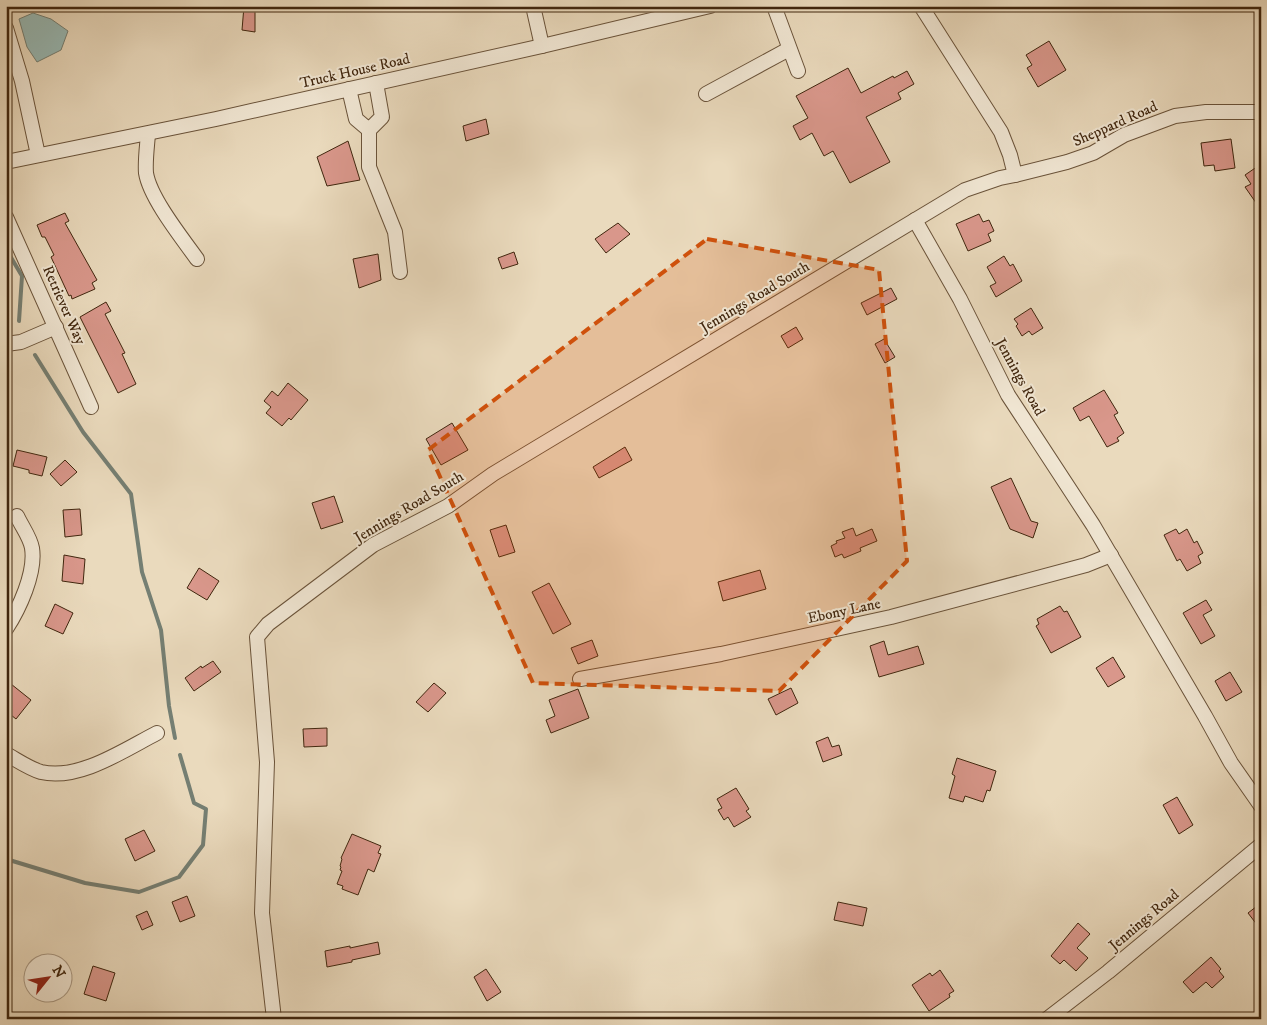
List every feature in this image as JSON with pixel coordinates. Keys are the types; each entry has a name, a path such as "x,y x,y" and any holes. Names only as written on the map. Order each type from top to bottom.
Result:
{"street":[{"path":"532,6 542,46"},
{"name":"Truck House Road","path":"6,162 148,134 542,46 710,6"},
{"path":"774,6 798,70"},
{"path":"915,220 965,190 1015,175 1001,132 920,6"},
{"path":"6,28 22,81 38,155"},
{"path":"706,94 789,49"},
{"path":"376,83 382,117 369,130 369,167 395,232 400,272"},
{"path":"349,89 356,119 369,130"},
{"name":"Sheppard Road","path":"1015,175 1067,162 1093,153 1124,134 1175,116 1206,112 1261,112"},
{"path":"148,134 146,173 151,188 197,259"},
{"name":"Retriever Way","path":"6,217 91,407"},
{"name":"Jennings Road","path":"915,220 960,299 1008,395 1093,525 1231,763 1261,806"},
{"name":"Jennings Road South","path":"274,1019 262,913 267,762 257,637 268,624 373,545 448,506 493,474 915,220"},
{"path":"6,344 21,342 56,327"},
{"path":"6,629 24,600 33,560 32,548 17,516"},
{"name":"Ebony Lane","path":"580,679 721,654 891,618 1086,565 1111,555"},
{"path":"6,754 41,772 63,773 88,768 157,733"},
{"name":"Jennings Road","path":"1047,1019 1108,972 1261,845"}],"highlighted area":[{"path":"707,239 879,270 907,561 779,691 533,683 428,450"}],"water":[{"path":"33,13 51,19 68,31 61,50 37,62 27,47 19,19"}],"building":[{"path":"244,6 255,6 255,32 242,30"},
{"path":"1049,41 1066,70 1038,87 1027,68 1032,65 1026,55"},
{"path":"848,68 861,93 893,76 894,78 907,71 914,84 898,93 901,99 866,117 890,162 850,183 833,151 824,156 812,133 800,140 793,126 808,118 796,96"},
{"path":"486,119 489,134 466,141 463,126"},
{"path":"1231,139 1235,168 1215,171 1214,165 1204,166 1201,143"},
{"path":"348,141 360,180 327,186 317,157"},
{"path":"1261,164 1261,210 1245,187 1251,184 1245,175"},
{"path":"65,213 69,221 65,223 97,280 92,283 95,289 72,299 51,257 54,255 45,237 42,237 37,225"},
{"path":"979,214 983,222 989,220 994,231 988,234 991,241 968,251 956,224"},
{"path":"618,223 630,234 606,253 595,239"},
{"path":"514,252 518,264 502,269 498,258"},
{"path":"378,254 381,280 359,288 353,259"},
{"path":"1004,256 1010,266 1013,264 1022,281 996,297 990,286 996,283 987,267"},
{"path":"891,288 897,299 867,315 861,303"},
{"path":"106,302 111,311 105,314 125,353 122,354 136,384 118,393 80,317"},
{"path":"1031,308 1043,328 1032,335 1029,331 1022,336 1014,319"},
{"path":"796,327 803,339 788,348 781,336"},
{"path":"884,339 895,357 885,363 875,344"},
{"path":"288,383 308,400 291,420 289,418 282,426 266,413 271,407 264,401 272,391 278,396"},
{"path":"1104,390 1118,413 1114,415 1124,433 1117,438 1119,441 1107,447 1089,416 1080,421 1073,408"},
{"path":"452,423 468,450 441,465 426,439"},
{"path":"625,447 632,460 599,478 593,467"},
{"path":"17,450 47,457 42,476 13,466"},
{"path":"65,460 77,472 61,486 50,474"},
{"path":"1011,478 1031,521 1038,523 1033,538 1010,529 991,487"},
{"path":"334,496 343,522 321,529 312,503"},
{"path":"80,509 82,535 65,537 63,510"},
{"path":"506,525 515,552 499,557 490,530"},
{"path":"853,528 856,536 872,529 877,541 860,548 861,551 844,558 842,554 835,557 831,546 837,543 836,541 845,538 842,532"},
{"path":"1176,529 1179,534 1187,529 1194,543 1197,541 1203,553 1198,556 1201,563 1187,571 1180,559 1177,561 1164,535"},
{"path":"64,555 85,559 83,584 62,581"},
{"path":"199,568 219,581 207,600 187,588"},
{"path":"760,570 766,589 723,601 718,582"},
{"path":"549,583 571,624 553,634 532,592"},
{"path":"1206,600 1212,610 1203,615 1215,636 1201,644 1183,613"},
{"path":"55,604 73,613 63,634 45,626"},
{"path":"1060,606 1064,612 1067,611 1081,637 1051,653 1036,626 1039,624 1037,619"},
{"path":"592,640 598,656 578,664 571,648"},
{"path":"884,641 888,655 918,646 924,664 879,677 870,646"},
{"path":"1113,657 1125,677 1108,687 1096,668"},
{"path":"213,661 221,672 194,691 185,678 201,666 202,668"},
{"path":"1230,672 1242,692 1226,701 1215,681"},
{"path":"6,680 31,700 16,719 6,711"},
{"path":"434,683 446,693 428,712 416,702"},
{"path":"791,688 798,703 776,715 768,699"},
{"path":"578,689 589,718 551,733 546,720 555,716 549,700"},
{"path":"327,728 327,746 304,747 303,729"},
{"path":"828,737 832,747 839,745 842,755 823,762 816,742"},
{"path":"957,758 996,771 990,791 987,790 983,802 965,796 963,802 949,798 955,776 952,774"},
{"path":"736,788 749,809 746,811 751,817 734,827 728,817 724,820 718,810 722,808 717,799"},
{"path":"1177,797 1193,825 1179,834 1163,805"},
{"path":"144,830 155,851 135,861 125,839"},
{"path":"352,834 381,846 378,853 381,854 374,872 368,869 358,895 342,889 343,886 337,884 342,871 340,870 341,858"},
{"path":"187,896 195,916 180,922 172,902"},
{"path":"838,902 867,908 863,926 834,920"},
{"path":"1261,903 1261,930 1248,913"},
{"path":"147,911 153,925 142,930 136,916"},
{"path":"1078,923 1090,934 1077,948 1088,958 1076,971 1064,960 1060,964 1051,956"},
{"path":"378,942 380,954 327,967 325,951"},
{"path":"1211,957 1221,969 1219,971 1224,977 1212,988 1206,982 1193,993 1183,982"},
{"path":"93,966 115,973 106,1001 84,994"},
{"path":"486,969 501,992 487,1001 474,977"},
{"path":"940,970 954,991 949,994 950,997 929,1011 912,985 930,973 932,976"}],"waterway":[{"path":"6,249 22,276 19,321"},
{"path":"35,355 83,432 131,494 142,572 161,630 169,706 175,738"},
{"path":"6,859 85,883 139,892 179,877 203,845 206,809 194,803 180,755"}]}
